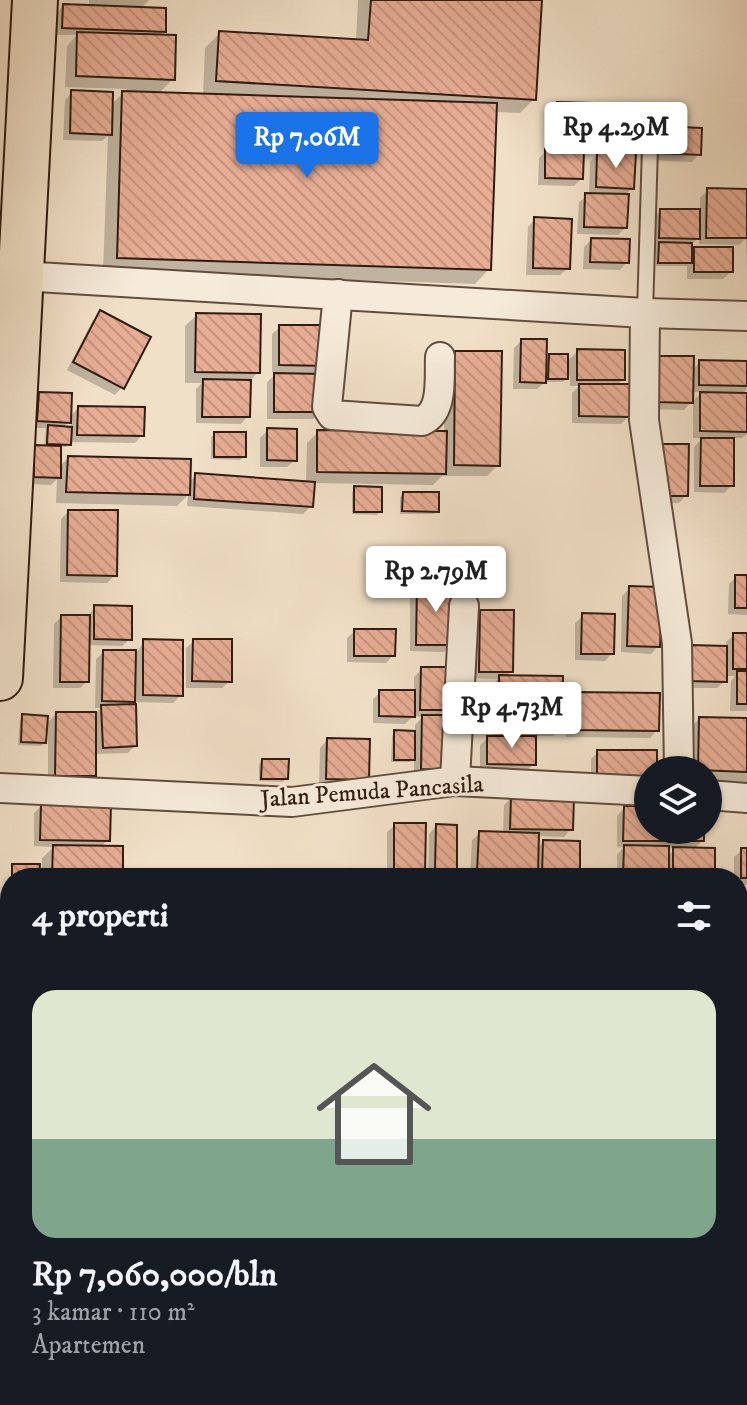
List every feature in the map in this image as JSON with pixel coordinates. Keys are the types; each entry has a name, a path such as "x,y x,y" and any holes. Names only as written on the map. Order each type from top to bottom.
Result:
{"main road":[{"path":"0,678 35,0"}],"street":[{"path":"20,276 645,313 747,316"},
{"path":"338,294 327,407 332,415 422,421 429,418 437,398 440,357"},
{"path":"645,313 644,420 677,643 679,756"},
{"path":"455,781 464,606"},
{"name":"Jalan Pemuda Pancasila","path":"0,788 292,802 455,781 634,790"},
{"path":"722,796 747,798"}],"lane":[{"path":"645,313 650,147"}],"building":[{"path":"371,0 542,0 536,100 216,81 219,31 368,40"},
{"path":"63,4 166,8 166,32 62,28"},
{"path":"77,32 176,35 175,80 76,76"},
{"path":"71,90 113,92 112,135 70,133"},
{"path":"122,91 497,103 491,270 117,258"},
{"path":"557,102 591,103 590,133 556,132"},
{"path":"657,126 702,128 701,155 656,153"},
{"path":"545,149 584,150 583,179 545,178"},
{"path":"597,152 636,153 634,189 596,187"},
{"path":"707,188 747,189 747,238 706,238"},
{"path":"585,193 629,194 627,228 584,227"},
{"path":"660,209 700,209 700,239 659,238"},
{"path":"534,217 572,219 570,269 533,268"},
{"path":"591,238 630,239 629,263 590,262"},
{"path":"659,242 692,243 692,263 658,263"},
{"path":"694,247 733,247 733,272 694,272"},
{"path":"100,310 151,337 124,389 73,362"},
{"path":"196,313 261,314 260,373 195,372"},
{"path":"279,325 329,325 328,366 279,365"},
{"path":"521,339 547,339 546,383 520,382"},
{"path":"577,349 625,350 625,380 577,380"},
{"path":"455,351 502,351 500,466 454,465"},
{"path":"549,354 568,354 568,379 548,379"},
{"path":"658,356 694,356 693,403 657,402"},
{"path":"699,360 747,361 747,386 699,385"},
{"path":"274,373 323,374 322,412 274,412"},
{"path":"203,379 251,380 250,417 202,417"},
{"path":"579,384 631,384 631,417 579,416"},
{"path":"39,392 72,393 71,423 37,421"},
{"path":"700,392 747,393 747,432 700,431"},
{"path":"78,406 145,407 144,436 77,435"},
{"path":"48,425 72,427 71,445 47,444"},
{"path":"267,428 297,429 297,461 267,460"},
{"path":"317,430 447,431 446,474 317,472"},
{"path":"214,432 246,432 246,457 214,457"},
{"path":"701,438 734,438 734,486 700,486"},
{"path":"660,444 689,444 688,496 659,496"},
{"path":"34,445 61,446 61,478 34,477"},
{"path":"68,456 191,459 190,495 66,492"},
{"path":"195,473 315,482 313,507 194,499"},
{"path":"354,486 382,487 382,512 354,512"},
{"path":"403,492 439,492 439,512 402,511"},
{"path":"68,510 118,510 117,576 67,575"},
{"path":"735,575 747,575 747,608 735,608"},
{"path":"417,584 455,584 454,645 416,645"},
{"path":"629,586 662,587 660,647 627,646"},
{"path":"94,605 132,606 132,640 94,639"},
{"path":"480,610 514,610 513,672 479,672"},
{"path":"582,613 615,614 614,654 581,654"},
{"path":"61,615 90,615 89,682 60,682"},
{"path":"354,629 396,629 395,656 354,656"},
{"path":"733,633 747,633 747,669 733,669"},
{"path":"143,639 183,640 183,696 143,695"},
{"path":"193,639 232,639 232,682 192,681"},
{"path":"689,645 727,646 727,682 688,681"},
{"path":"103,650 136,650 135,702 102,701"},
{"path":"421,667 447,667 446,710 420,710"},
{"path":"737,671 747,671 747,704 737,704"},
{"path":"499,675 563,676 562,729 499,728"},
{"path":"379,690 415,690 415,717 379,716"},
{"path":"573,692 660,693 659,731 573,730"},
{"path":"471,694 489,695 488,730 470,730"},
{"path":"136,704 137,746 103,748 101,705"},
{"path":"56,712 96,712 96,776 55,776"},
{"path":"22,714 48,716 46,743 21,742"},
{"path":"422,715 448,715 447,770 421,769"},
{"path":"699,717 747,718 747,772 722,771 722,756 698,756"},
{"path":"394,730 415,731 415,760 394,760"},
{"path":"487,736 536,736 536,765 487,764"},
{"path":"327,738 370,739 369,780 326,779"},
{"path":"597,750 657,750 657,756 634,756 634,781 597,780"},
{"path":"262,759 289,759 288,779 261,779"},
{"path":"511,796 574,797 573,830 510,829"},
{"path":"41,803 111,804 110,841 40,840"},
{"path":"624,806 634,806 634,841 623,841"},
{"path":"394,823 426,823 425,868 394,868"},
{"path":"436,824 457,825 457,868 435,868"},
{"path":"479,831 539,833 538,868 477,868"},
{"path":"543,840 580,841 580,868 542,868"},
{"path":"53,845 123,846 123,868 52,868"},
{"path":"624,845 669,846 669,868 623,868"},
{"path":"673,847 715,848 715,868 673,868"},
{"path":"741,848 747,848 747,868 741,868"},
{"path":"12,864 40,864 40,868 12,868"}]}
